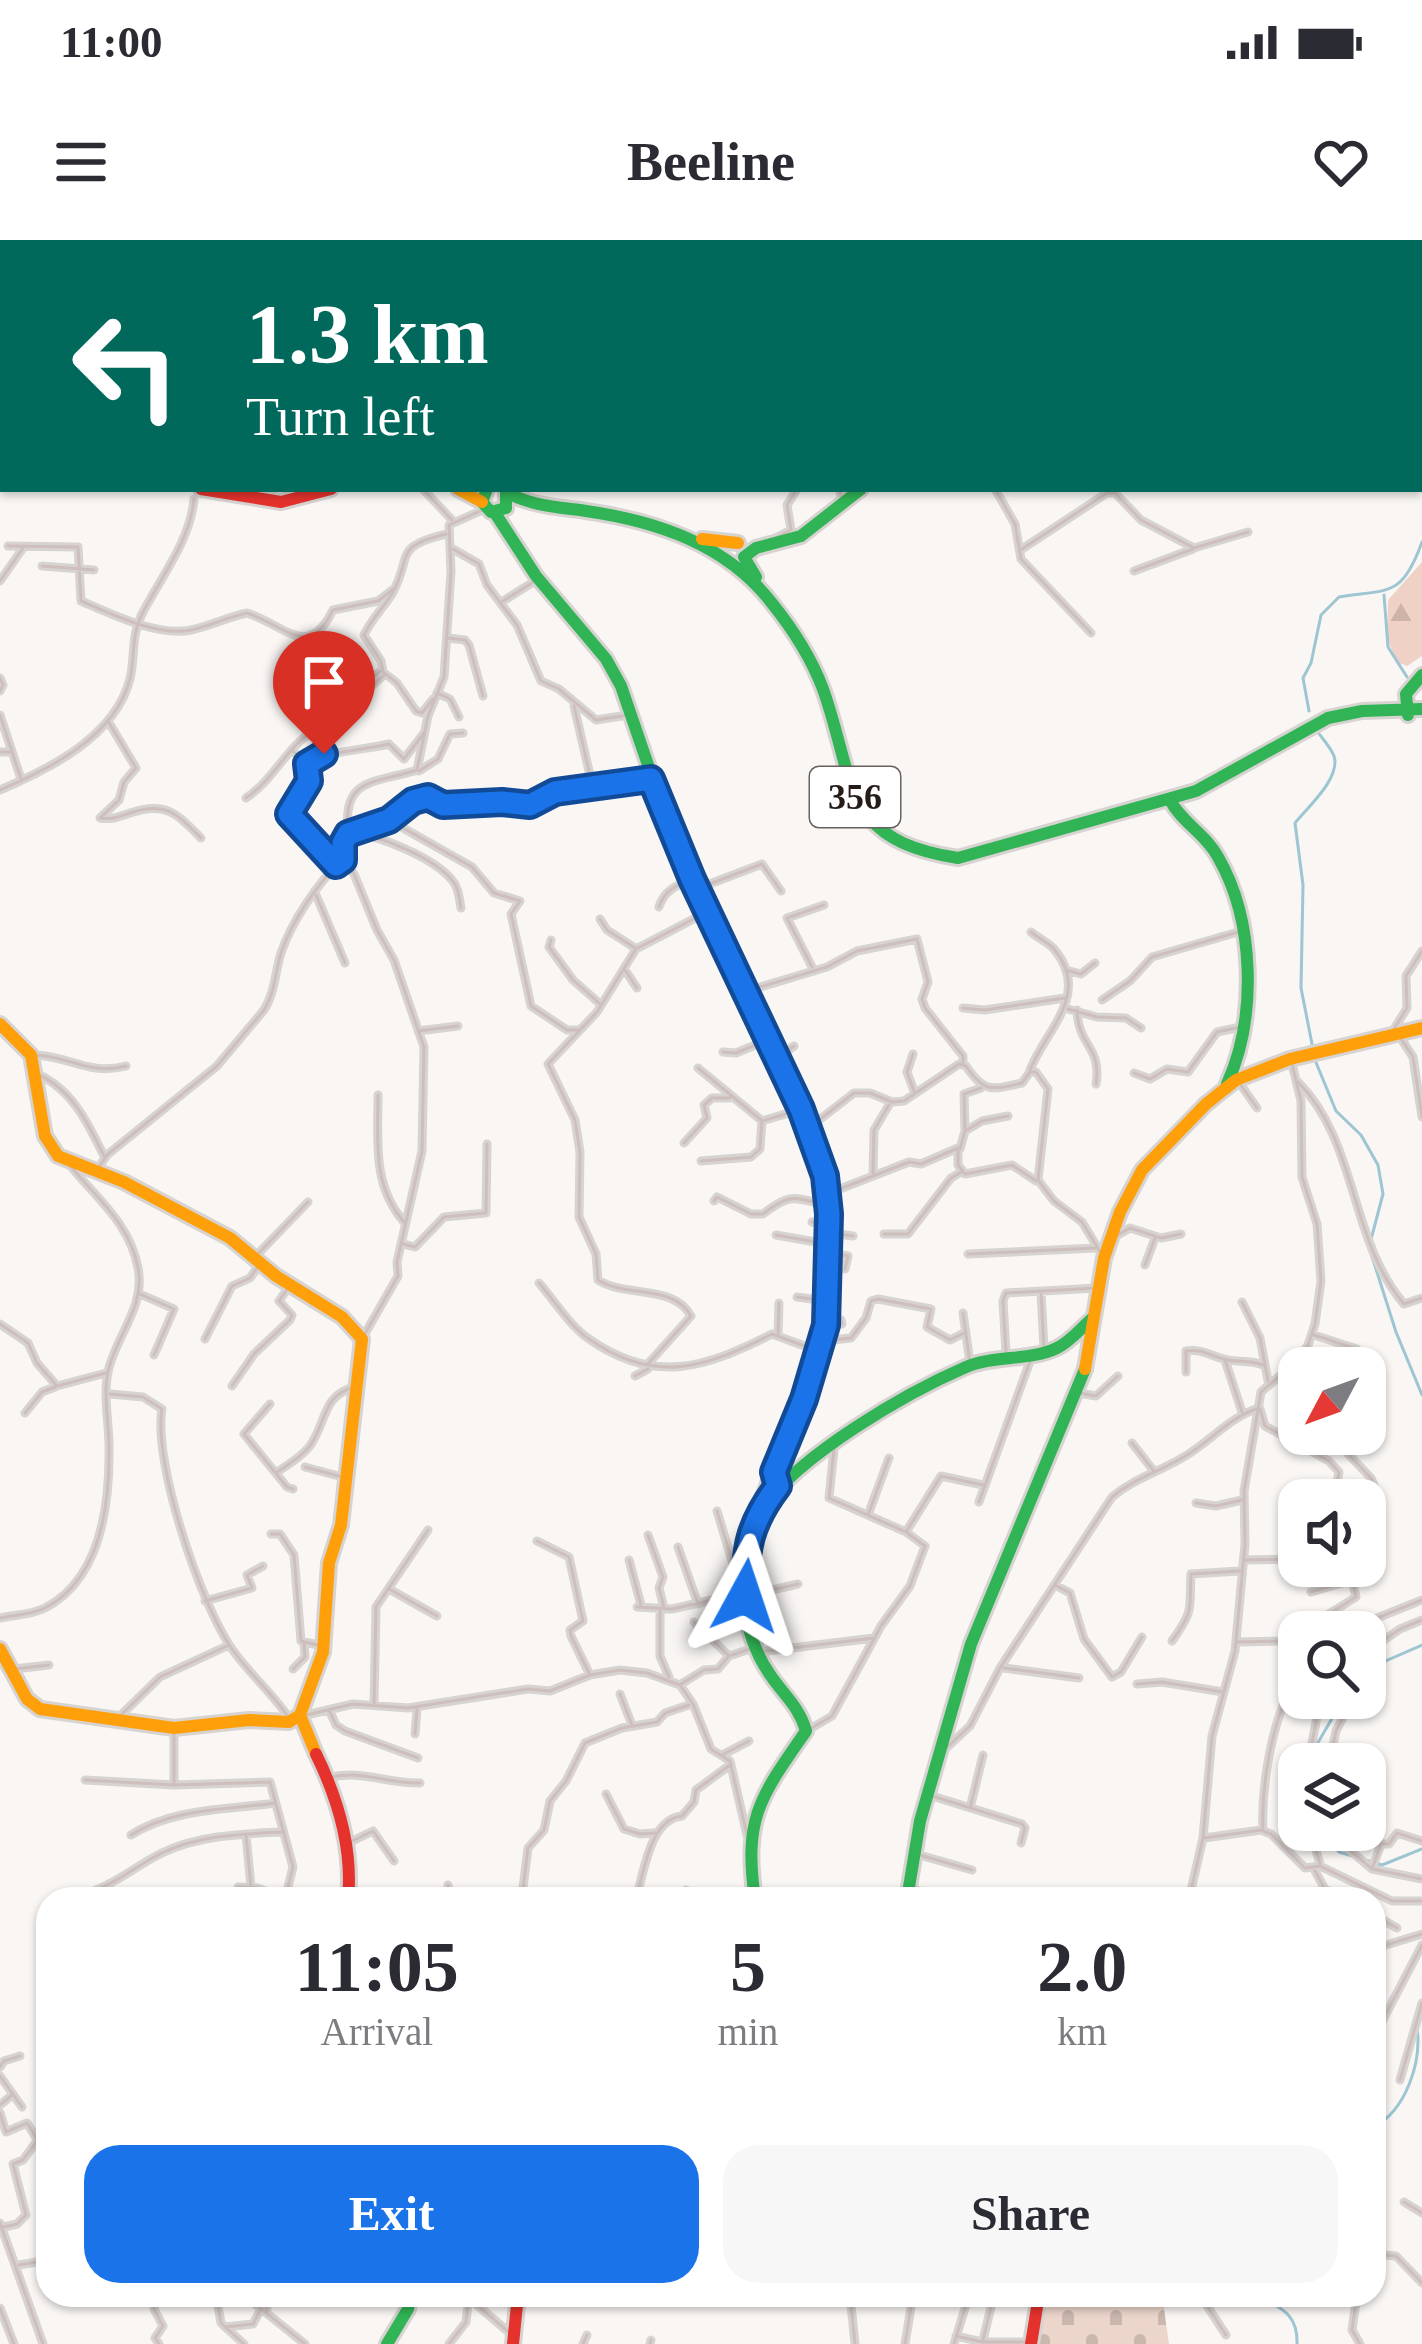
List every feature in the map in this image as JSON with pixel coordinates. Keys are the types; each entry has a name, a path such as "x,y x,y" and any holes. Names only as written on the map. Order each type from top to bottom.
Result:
{"street":[{"path":"0,790 56,764 107,720 127,687 139,620 192,522 198,494 281,502 319,492"},
{"path":"426,492 454,521"},
{"path":"794,492 787,505 791,530 744,557 786,613 795,635"},
{"path":"840,492 843,505"},
{"path":"726,557 742,548 796,540 858,492"},
{"path":"997,492 1022,549 1021,559 1091,633"},
{"path":"1022,549 1107,493 1114,493 1141,520 1194,548"},
{"path":"417,770 435,695 444,677 450,533 454,521 490,496 538,579 606,659 621,686 651,779 695,884 801,1109 828,1200 829,1301 821,1347 778,1479 746,1545 746,1622 755,1650 801,1714 806,1731"},
{"name":"356","path":"490,496 663,527 726,557 765,593 822,685 856,802 867,821 900,846 927,856 958,858 1170,800 1219,780 1287,739 1415,702"},
{"path":"663,527 713,543 761,548"},
{"path":"1134,571 1248,532"},
{"path":"435,695 419,713 384,672 364,635 394,588 401,558 414,545 450,533"},
{"path":"726,557 738,543"},
{"path":"8,546 78,547 81,601 120,620 139,620 169,632 247,614 304,638 322,630 333,610 365,605 394,588"},
{"path":"0,581 24,547"},
{"path":"450,549 457,548 479,564 487,585 525,639 541,681 559,689 596,721 629,715"},
{"path":"41,566 94,570"},
{"path":"501,602 538,579"},
{"path":"447,638 469,645 483,695"},
{"path":"332,686 347,676 384,672"},
{"path":"325,708 344,711 384,672"},
{"path":"0,678 0,691"},
{"path":"435,695 450,699 459,717"},
{"path":"574,706 593,786"},
{"path":"0,716 22,781"},
{"path":"107,720 136,768 124,782 119,800 100,818 110,820 154,806 174,814 201,838"},
{"path":"246,798 269,782 310,730 326,725"},
{"path":"307,764 324,754 352,754 389,744 404,759 425,730"},
{"path":"350,833 347,802 355,792 438,759 450,734 463,733"},
{"path":"292,750 307,764 309,781 289,814 336,865"},
{"path":"0,752 12,752"},
{"path":"296,1725 323,1646 329,1563 341,1525 362,1339 398,1276 424,1125 424,1047 394,960 343,860 343,843 350,833 389,820 413,801 428,797 443,805 530,805 555,792 651,779"},
{"path":"1170,800 1179,818 1217,854 1240,931 1247,968 1241,1076 1257,1108"},
{"path":"389,820 472,867 494,893 520,901 512,914 531,1006 567,1030 581,1030"},
{"path":"350,833 393,841 440,870 454,882 461,908"},
{"path":"94,1169 217,1066 264,1010 282,950 316,893 343,860"},
{"path":"659,907 662,897 676,886 761,864 781,891"},
{"path":"316,893 345,963"},
{"path":"812,969 787,918 824,904"},
{"path":"635,1376 691,1316 672,1298 598,1280 596,1254 579,1217 580,1151 575,1120 548,1064 581,1030 637,949 710,911"},
{"path":"600,919 637,949"},
{"path":"1102,1000 1130,982 1152,957 1240,931"},
{"path":"962,1171 964,1094 982,1087 1017,1085 1030,1072 1039,1048 1066,1010 1064,971 1051,944 1031,932"},
{"path":"1051,944 1053,937"},
{"path":"746,992 827,967 856,951 917,939 928,982 922,999 925,1008 982,1087"},
{"path":"550,940 559,963 600,1004"},
{"path":"1422,951 1406,976 1407,1008 1393,1027 1413,1057 1422,1117"},
{"path":"1064,971 1081,974 1095,963"},
{"path":"624,968 637,988"},
{"path":"963,1008 985,1010 1067,998"},
{"path":"1066,1010 1126,1018 1141,1028"},
{"path":"1077,1010 1078,1031 1099,1065 1096,1084"},
{"path":"0,1024 31,1055 45,1136 54,1151 67,1162 94,1169 172,1206 342,1317 362,1339"},
{"path":"417,1031 458,1026"},
{"path":"1134,1072 1150,1078 1167,1069 1187,1072 1217,1032 1242,1027"},
{"path":"909,1887 928,1794 983,1609 1077,1393 1095,1317 1104,1244 1142,1170 1241,1076 1290,1059 1422,1028"},
{"path":"723,1052 736,1053 769,1039"},
{"path":"777,1058 794,1046"},
{"path":"914,1054 908,1072 915,1093"},
{"path":"31,1055 62,1057 81,1068 126,1066"},
{"path":"1290,1059 1298,1082 1302,1177 1321,1249 1321,1281 1312,1335 1305,1347"},
{"path":"809,1129 854,1093 904,1101 963,1064"},
{"path":"698,1068 762,1121"},
{"path":"1030,1072 1042,1077 1048,1089 1038,1180"},
{"path":"0,1618 42,1610 74,1589 83,1576 104,1511 109,1469 107,1373 138,1294 138,1267 94,1169 85,1118 68,1094 37,1074"},
{"path":"1298,1082 1334,1135 1365,1232 1389,1287 1404,1304 1422,1298"},
{"path":"378,1095 379,1179 393,1209 406,1223"},
{"path":"684,1143 707,1118 704,1105 712,1098 732,1098"},
{"path":"873,1176 874,1130 892,1102"},
{"path":"762,1121 801,1109"},
{"path":"965,1131 982,1121 1008,1116"},
{"path":"701,1161 757,1154 762,1121"},
{"path":"401,1244 415,1247 444,1217 486,1213 487,1144"},
{"path":"714,1201 717,1197 751,1214 763,1214 781,1198 828,1200 908,1162 921,1164 960,1150"},
{"path":"962,1171 1012,1165 1038,1180 1054,1201 1104,1244"},
{"path":"884,1234 908,1234 951,1178 962,1171"},
{"path":"205,1339 232,1286 250,1278 257,1261 308,1202"},
{"path":"812,1222 848,1256 844,1268"},
{"path":"968,1254 1104,1244 1130,1228 1169,1239 1181,1234"},
{"path":"776,1235 854,1236"},
{"path":"1145,1265 1155,1236"},
{"path":"539,1282 589,1339 648,1366 678,1369 739,1351 772,1334 821,1347 851,1338 866,1318 871,1301 878,1299 932,1309 927,1327 950,1340 966,1332"},
{"path":"232,1386 254,1354 290,1319 292,1315 279,1301 292,1284"},
{"path":"1006,1355 1006,1293 1099,1288"},
{"path":"979,1502 1039,1351 1041,1292"},
{"path":"138,1294 174,1309 154,1355"},
{"path":"796,1298 829,1301"},
{"path":"1242,1302 1260,1338 1269,1383"},
{"path":"778,1337 779,1303"},
{"path":"963,1313 971,1365"},
{"path":"778,1479 835,1447 895,1403 971,1365 1065,1344 1095,1317"},
{"path":"827,1319 842,1324"},
{"path":"0,1324 28,1343 37,1363 57,1386"},
{"path":"1312,1335 1354,1347"},
{"path":"1186,1372 1186,1352 1210,1350 1225,1360 1248,1359 1263,1365"},
{"path":"1225,1360 1242,1414"},
{"path":"25,1413 42,1392 107,1373"},
{"path":"1077,1393 1096,1396 1118,1376"},
{"path":"1192,1887 1203,1838 1212,1736 1235,1642 1244,1560 1244,1500 1261,1392 1278,1376"},
{"path":"277,1472 306,1451 329,1402 348,1388 357,1388"},
{"path":"108,1394 143,1397 162,1409 159,1437 204,1602 229,1645 296,1725 327,1778 346,1843 349,1887"},
{"path":"270,1404 244,1435 292,1489"},
{"path":"941,1752 970,1726 1000,1667 1112,1496 1190,1454 1242,1414 1259,1408"},
{"path":"1259,1408 1265,1426 1329,1461 1339,1472 1338,1479"},
{"path":"1132,1443 1153,1471"},
{"path":"752,1887 748,1837 758,1803 806,1731 832,1716 846,1685 910,1586 925,1550 906,1532 829,1498 835,1447"},
{"path":"1349,1455 1371,1479"},
{"path":"868,1516 890,1458"},
{"path":"305,1467 347,1478"},
{"path":"906,1532 941,1476 985,1485"},
{"path":"1196,1503 1216,1506 1244,1500"},
{"path":"717,1511 745,1592"},
{"path":"374,1705 376,1607 428,1530"},
{"path":"271,1534 280,1534 295,1561 305,1657 293,1670"},
{"path":"648,1535 662,1577 658,1588 663,1609 660,1656 671,1680"},
{"path":"537,1541 569,1557 583,1621 570,1630 571,1636 590,1675"},
{"path":"678,1547 698,1605"},
{"path":"1244,1560 1278,1559"},
{"path":"629,1560 639,1607 698,1605 798,1584"},
{"path":"283,1564 295,1561"},
{"path":"204,1602 252,1588 248,1575 263,1566"},
{"path":"1172,1641 1191,1614 1191,1574 1242,1571"},
{"path":"1310,1592 1355,1582 1354,1601 1337,1611"},
{"path":"1054,1585 1070,1593 1084,1639 1112,1676 1121,1672 1142,1637"},
{"path":"388,1588 437,1616"},
{"path":"1386,1614 1422,1600"},
{"path":"1386,1639 1422,1620"},
{"path":"694,1622 730,1656"},
{"path":"680,1685 704,1670 718,1669 730,1656 877,1637"},
{"path":"304,1641 323,1646"},
{"path":"1235,1642 1278,1641"},
{"path":"115,1722 160,1677 229,1645"},
{"path":"0,1649 27,1699 40,1709 174,1728 249,1720 296,1725 353,1704 392,1709 528,1689 550,1691 590,1675 620,1670 671,1680 692,1704 710,1749 731,1764 748,1837"},
{"path":"12,1670 49,1665"},
{"path":"1000,1667 1079,1678"},
{"path":"1137,1684 1162,1682 1225,1692"},
{"path":"620,1694 632,1726"},
{"path":"523,1887 528,1848 544,1831 550,1801 585,1743 596,1736 657,1722 665,1712 692,1704"},
{"path":"416,1734 418,1707"},
{"path":"329,1711 345,1731 418,1758"},
{"path":"1263,1832 1264,1779 1280,1719"},
{"path":"174,1728 174,1785"},
{"path":"723,1755 748,1742"},
{"path":"969,1809 983,1755"},
{"path":"640,1887 666,1819 682,1816 694,1802 696,1790 731,1764"},
{"path":"327,1778 352,1772 392,1784 420,1784"},
{"path":"86,1780 174,1785 271,1781 293,1867 288,1887"},
{"path":"605,1794 624,1828 657,1833"},
{"path":"928,1794 1022,1824 1021,1843"},
{"path":"131,1835 145,1826 198,1812 277,1803"},
{"path":"346,1843 373,1831 394,1861"},
{"path":"104,1887 188,1843 284,1832"},
{"path":"1372,1869 1381,1844 1389,1844 1397,1833 1422,1841"},
{"path":"238,1887 251,1887 246,1834"},
{"path":"1203,1838 1271,1834 1296,1863 1362,1887"},
{"path":"1314,1851 1325,1887"},
{"path":"1351,1851 1372,1869 1422,1879"},
{"path":"915,1854 972,1870"},
{"path":"1386,1897 1422,1901"},
{"path":"1386,1922 1396,1928"},
{"path":"1386,1945 1422,1934"},
{"path":"1386,2014 1422,1945"},
{"path":"1400,2080 1422,2003"},
{"path":"0,2067 20,2056"},
{"path":"0,2076 22,2107"},
{"path":"0,2104 12,2095"},
{"path":"0,2113 2,2129 9,2132 27,2123 36,2138"},
{"path":"36,2141 23,2160 13,2164 26,2215 17,2224 2,2225 44,2344"},
{"path":"1404,2202 1422,2213"},
{"path":"1386,2255 1396,2256 1422,2283"},
{"path":"17,2266 36,2262"},
{"path":"154,2307 164,2326 155,2338 159,2344"},
{"path":"219,2307 224,2327 244,2344"},
{"path":"267,2307 267,2313"},
{"path":"387,2344 408,2307"},
{"path":"449,2344 466,2322 468,2307"},
{"path":"479,2307 513,2340"},
{"path":"513,2340 517,2307"},
{"path":"851,2307 855,2344"},
{"path":"905,2344 911,2307"},
{"path":"954,2344 965,2307"},
{"path":"982,2342 991,2307"},
{"path":"956,2336 1031,2343 1037,2307"},
{"path":"1208,2307 1226,2335"},
{"path":"1355,2307 1352,2330 1360,2344"},
{"path":"0,2308 14,2344"},
{"path":"224,2327 253,2324 261,2308 305,2344"},
{"path":"583,2344 587,2335"}],"green space":[{"path":"1422,562 1422,656 1407,666 1397,662 1387,638 1388,600"},
{"path":"1164,2307 1169,2344 1033,2344 1041,2309"}],"waterway":[{"path":"1309,711 1303,678 1321,615 1339,597 1392,588 1408,573 1422,542"},
{"path":"1384,595 1388,647 1407,677"},
{"path":"1313,1049 1301,988 1303,885 1295,823 1333,774 1333,753 1317,731"},
{"path":"1315,1060 1336,1111 1361,1135 1378,1165 1383,1194 1369,1247 1422,1395"},
{"path":"1386,1661 1422,1645"},
{"path":"1318,1743 1332,1719"},
{"path":"1338,1851 1382,1865 1422,1849"},
{"path":"1386,2118 1403,2097 1414,2070 1422,2011"},
{"path":"1278,2307 1295,2326 1297,2344"}],"traffic: fast":[{"path":"486,492 482,502 491,512 506,508 506,493"},
{"path":"506,492 535,503 638,521 688,538 753,582 786,622 813,666 859,802 892,837 920,849 958,858 1196,791 1328,718 1362,711 1422,709"},
{"path":"756,548 801,536 857,492"},
{"path":"495,513 536,576 606,659 621,686 671,832 801,1109 825,1176 828,1283"},
{"path":"756,548 744,557 756,577"},
{"path":"1408,715 1406,694 1422,675"},
{"path":"1170,800 1213,849 1239,910 1248,970 1247,1000 1237,1058 1227,1084"},
{"path":"762,1509 801,1468 885,1409 966,1367 1057,1348 1093,1318"},
{"path":"909,1887 920,1821 971,1644 1085,1369"},
{"path":"754,1887 752,1847 759,1809 806,1731 796,1708 760,1659 747,1621 744,1582 755,1523"},
{"path":"387,2344 408,2307"}],"traffic: slow":[{"path":"464,492 482,502"},
{"path":"702,539 738,543"},
{"path":"0,1024 31,1055 45,1136 58,1156 124,1182 230,1238 276,1276 342,1317 362,1339 341,1525 329,1563 323,1652 300,1715 316,1754"},
{"path":"1085,1369 1104,1258 1120,1212 1142,1170 1206,1104 1236,1080 1290,1059 1422,1028"},
{"path":"0,1649 27,1699 40,1709 174,1728 249,1720 289,1722 300,1715"}],"traffic: jam":[{"path":"219,492 281,502 319,492"},
{"path":"753,1527 809,1377 828,1283"},
{"path":"316,1754 342,1825 348,1887"},
{"path":"513,2344 517,2307"},
{"path":"1031,2344 1037,2307"}],"route":[{"path":"324,754 307,764 309,781 289,814 336,865 343,860 348,834 389,820 413,801 428,797 443,805 530,805 555,792 651,779 692,879 741,976 751,1009 801,1109 825,1176 829,1214 826,1325 804,1399 774,1472 778,1486 746,1545 745,1596"}]}
